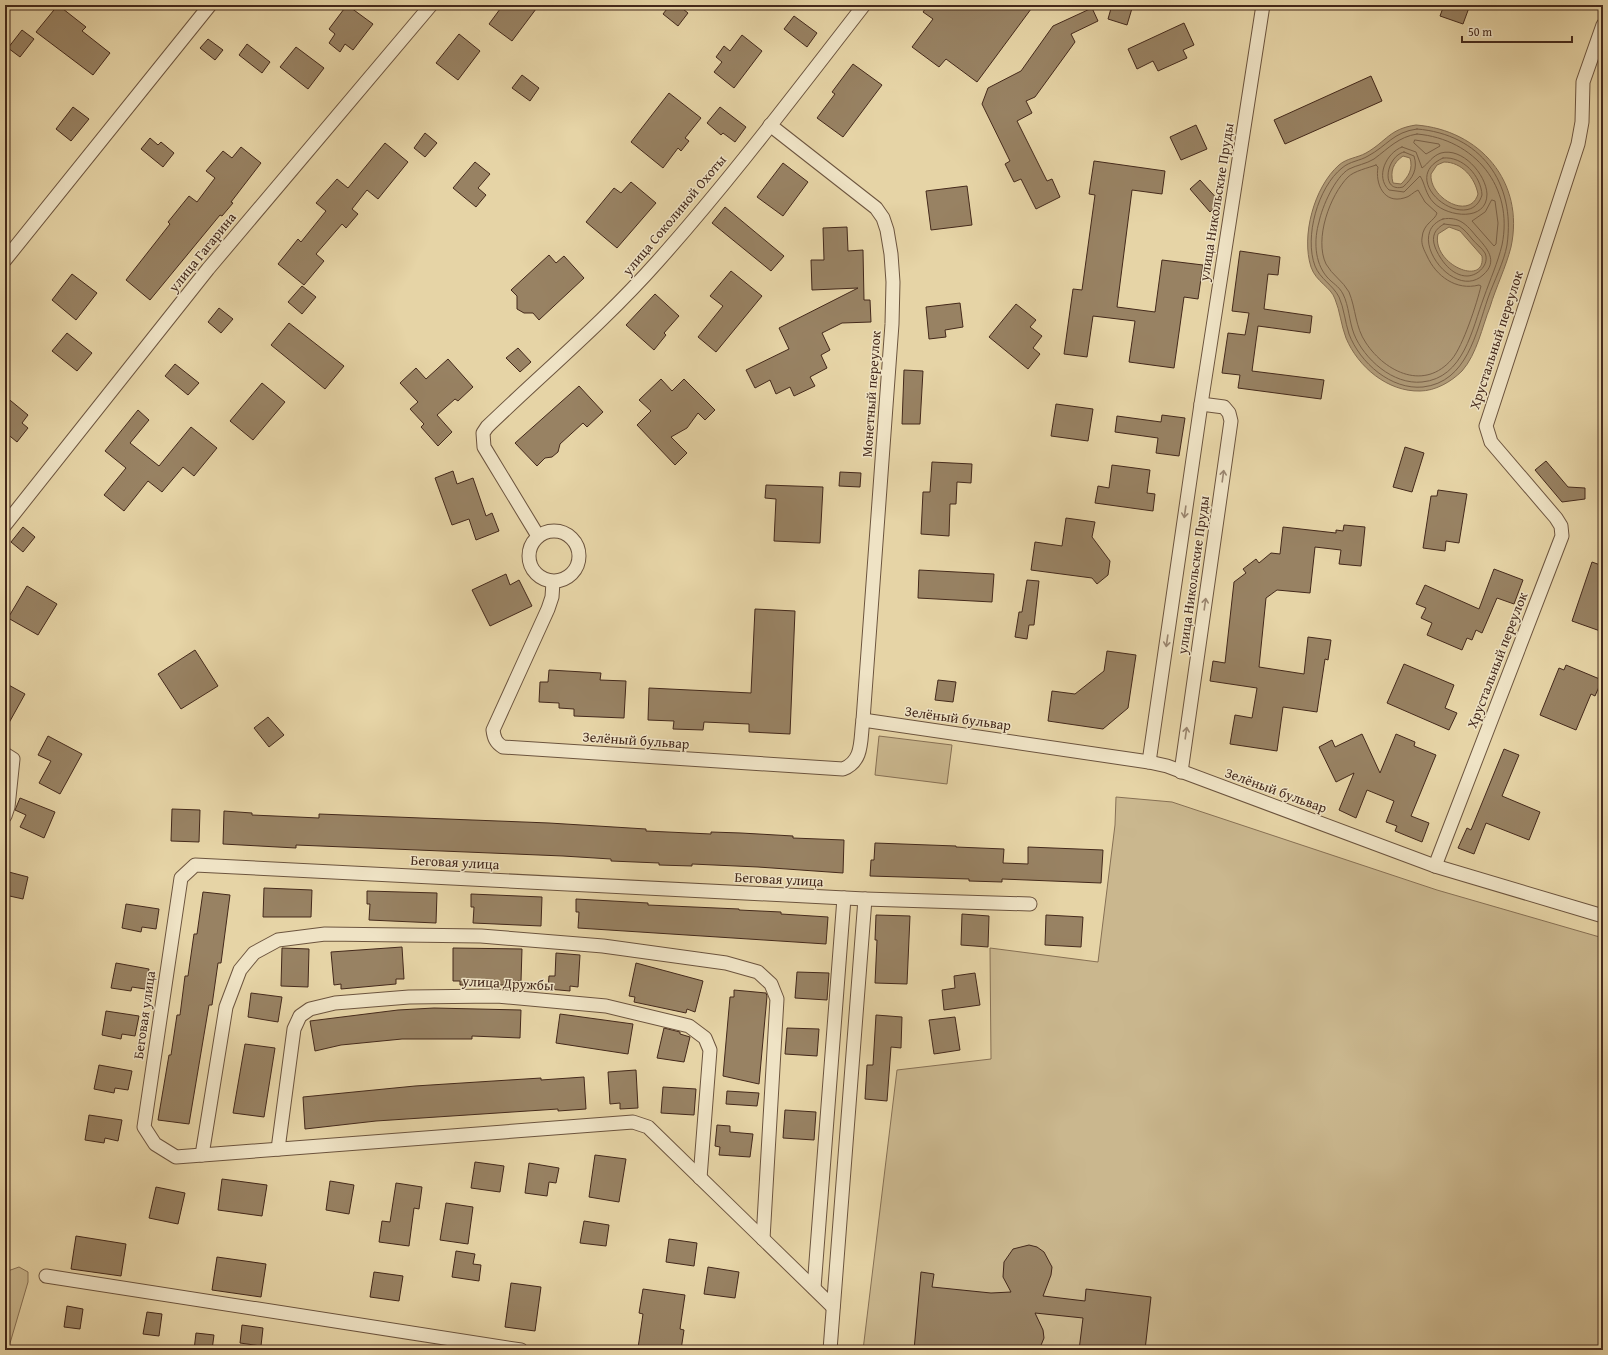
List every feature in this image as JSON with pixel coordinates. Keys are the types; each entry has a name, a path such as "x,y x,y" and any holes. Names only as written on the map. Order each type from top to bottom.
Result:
{"street":[{"path":"5,260 210,5"},
{"name":"улица Гагарина","path":"5,525 208,268 431,5"},
{"name":"улица Соколиной Охоты","path":"538,536 484,447 483,433 487,427 627,294 658,261 770,125 864,5"},
{"name":"улица Никольские Пруды","path":"1149,762 1201,404 1262,5"},
{"name":"Хрустальный переулок","path":"1435,866 1562,536 1559,522 1491,442 1486,426 1578,144 1582,122 1583,82 1603,25"},
{"name":"Монетный переулок","path":"770,125 876,208 887,230 893,282 892,324 863,720"},
{"name":"улица Никольские Пруды","path":"1181,772 1231,421 1229,414 1224,407 1201,404"},
{"path":"548,531 558,531 568,535 576,543 579,553 578,564 573,573 564,580 553,582 539,577 529,565 528,554 531,544 538,536 548,531"},
{"name":"Зелёный бульвар","path":"553,582 552,597 548,609 492,730 497,743 503,747 843,769 854,764 858,758 863,720 1149,762 1181,772 1435,866 1603,916"},
{"path":"5,754 13,759 8,807 5,816"},
{"name":"Беговая улица","path":"202,1155 176,1157 155,1144 144,1128 180,878 195,865 865,899 1030,904"},
{"path":"814,1288 844,898"},
{"path":"830,1350 865,899"},
{"path":"763,1239 776,999 771,984 758,972 726,963 602,946 481,936 325,934 278,940 254,953 240,970 226,1007 202,1155 634,1122 648,1128 833,1307"},
{"name":"улица Дружбы","path":"278,1149 294,1029 300,1016 310,1009 335,1003 409,997 497,996 606,1006 689,1026 705,1038 710,1050 700,1178"},
{"path":"46,1276 521,1350"}],"shaded area":[{"path":"879,736 952,745 947,784 875,775"},
{"path":"1116,797 1172,802 1437,890 1603,938 1603,1350 863,1350 897,1070 991,1059 990,948 1098,962 1115,825"},
{"path":"19,1267 28,1272 28,1282 8,1350 5,1350 5,1272"}],"water":[{"path":"1416,125 1439,129 1460,137 1478,149 1493,164 1504,181 1511,201 1514,223 1511,247 1504,270 1472,357 1462,371 1453,379 1437,388 1426,391 1408,390 1386,382 1366,368 1358,359 1346,338 1337,304 1333,295 1316,277 1311,267 1308,255 1309,227 1312,213 1323,186 1330,174 1342,163 1366,153 1394,132","holes":["1403,156 1410,158 1410,172 1401,184 1393,183 1393,168 1397,161","1444,162 1451,163 1467,172 1474,182 1478,194 1474,202 1467,206 1459,206 1443,198 1436,191 1432,183 1431,174 1437,165","1449,227 1460,231 1482,256 1481,265 1476,270 1468,271 1450,263 1442,255 1438,245 1438,234"]}],"building":[{"path":"58,5 86,27 82,31 110,53 93,75 36,32"},
{"path":"347,5 373,24 353,50 345,44 340,52 329,43 335,34 329,29"},
{"path":"503,5 539,5 512,41 489,24"},
{"path":"670,5 678,5 688,13 678,26 663,14"},
{"path":"928,5 1034,5 977,82 946,59 939,67 912,47 933,19 923,12"},
{"path":"1112,5 1133,5 1127,25 1108,19"},
{"path":"1444,5 1470,5 1463,24 1440,16"},
{"path":"1092,8 1098,21 1071,34 1075,42 1035,97 1026,101 1032,113 1017,121 1047,181 1052,179 1060,197 1036,209 1021,179 1014,182 1005,164 1010,161 982,104 988,88 1021,71 1053,26"},
{"path":"794,16 817,33 807,47 784,29"},
{"path":"1184,23 1194,45 1183,50 1187,58 1158,71 1153,61 1137,69 1128,49"},
{"path":"22,30 34,39 20,57 8,48"},
{"path":"459,34 480,51 458,80 436,63"},
{"path":"742,35 762,51 734,88 714,72 722,62 716,57 724,46 730,51"},
{"path":"208,39 223,50 215,60 200,48"},
{"path":"247,44 270,62 262,73 239,55"},
{"path":"296,47 324,68 308,89 280,67"},
{"path":"853,64 882,85 843,137 817,118 835,94 832,92"},
{"path":"522,75 539,88 530,101 512,88"},
{"path":"1371,76 1382,101 1285,144 1274,120"},
{"path":"669,93 701,118 685,138 689,141 681,151 678,148 663,168 631,142"},
{"path":"73,107 89,119 71,141 56,129"},
{"path":"720,107 746,127 735,142 723,133 721,135 707,123"},
{"path":"1196,125 1207,149 1181,160 1170,137"},
{"path":"425,133 437,143 425,157 414,148"},
{"path":"150,138 158,145 161,142 174,153 163,167 141,149"},
{"path":"385,143 408,162 378,199 367,190 352,209 358,214 346,228 342,224 316,254 324,261 304,285 278,264 298,239 301,242 326,211 316,203 337,179 348,188"},
{"path":"241,147 261,163 231,202 233,203 222,216 220,215 150,300 126,280 170,224 168,222 189,196 197,202 215,178 206,171 223,151 232,158"},
{"path":"1094,161 1165,171 1162,194 1132,190 1117,307 1155,312 1162,260 1203,265 1198,299 1184,297 1174,368 1129,362 1135,321 1093,316 1087,357 1064,354 1073,289 1082,290 1095,195 1089,194"},
{"path":"475,162 490,174 478,188 486,195 476,207 453,188"},
{"path":"783,163 808,182 783,216 757,197"},
{"path":"1200,180 1220,202 1210,212 1190,189"},
{"path":"631,182 656,203 617,248 586,222 614,188 621,193"},
{"path":"967,186 972,225 931,230 926,191"},
{"path":"725,207 784,256 771,271 712,223"},
{"path":"847,227 848,251 863,250 864,300 870,300 871,322 842,323 822,333 830,350 821,355 827,368 810,377 815,386 794,396 790,387 776,394 770,380 755,388 746,370 789,349 779,328 858,288 812,290 811,260 824,260 823,228"},
{"path":"1240,251 1280,257 1278,275 1268,274 1264,309 1312,316 1310,333 1258,326 1252,371 1324,380 1321,399 1238,388 1240,375 1222,373 1228,333 1245,335 1249,313 1232,311"},
{"path":"549,255 556,263 564,256 584,278 539,320 533,313 524,313 517,309 517,296 511,290"},
{"path":"731,271 762,296 716,352 698,337 723,306 710,296"},
{"path":"72,274 97,293 76,320 52,300"},
{"path":"302,286 316,297 302,314 288,302"},
{"path":"655,294 679,316 664,333 666,335 654,350 626,325"},
{"path":"960,303 963,327 945,330 946,337 929,339 926,307"},
{"path":"1016,304 1036,320 1030,327 1042,336 1033,348 1040,354 1028,369 989,337"},
{"path":"219,308 233,319 221,333 208,322"},
{"path":"289,323 344,366 325,389 271,345"},
{"path":"67,333 92,353 77,371 52,351"},
{"path":"518,348 531,362 520,372 506,358"},
{"path":"448,359 473,387 458,401 455,399 437,415 452,432 438,446 421,427 424,424 410,409 418,402 400,383 416,368 426,379"},
{"path":"175,364 199,383 188,395 165,376"},
{"path":"904,370 923,371 920,424 902,424"},
{"path":"661,379 672,391 684,379 715,410 705,420 698,413 687,428 671,437 687,453 675,465 637,425 651,411 639,400"},
{"path":"262,383 285,402 253,440 230,421"},
{"path":"579,386 603,412 587,427 583,423 560,444 558,452 552,457 545,458 537,466 515,443"},
{"path":"5,396 28,415 22,423 28,428 17,442 5,432"},
{"path":"1056,404 1093,409 1088,441 1051,436"},
{"path":"138,410 149,420 130,443 159,466 191,427 217,448 194,476 183,467 162,492 148,481 124,511 104,495 126,468 105,451"},
{"path":"1162,415 1185,418 1179,456 1156,453 1158,438 1115,432 1117,416 1161,422"},
{"path":"1405,447 1424,453 1412,492 1393,487"},
{"path":"1546,461 1568,487 1585,488 1585,499 1562,502 1535,470"},
{"path":"932,462 972,464 971,483 957,482 956,504 950,504 949,536 921,534 923,492 930,492"},
{"path":"1112,465 1150,470 1147,493 1155,494 1153,511 1095,503 1098,486 1109,488"},
{"path":"453,471 457,484 473,478 486,516 492,513 499,531 476,540 469,519 452,525 435,478"},
{"path":"840,472 861,473 860,487 839,486"},
{"path":"766,485 823,487 820,543 774,541 776,499 765,498"},
{"path":"1438,490 1467,494 1459,543 1446,541 1445,551 1423,548 1431,496 1437,496"},
{"path":"1066,518 1095,522 1092,537 1110,561 1108,575 1097,584 1092,578 1031,570 1035,542 1062,546"},
{"path":"1344,525 1365,527 1361,566 1339,564 1341,550 1315,547 1310,593 1277,590 1266,598 1259,667 1304,674 1308,637 1331,640 1328,660 1325,659 1317,712 1283,707 1277,751 1230,744 1235,715 1252,718 1257,688 1210,681 1213,661 1225,663 1234,582 1246,573 1243,569 1256,559 1259,563 1271,553 1280,554 1283,527 1336,533 1336,530 1343,531"},
{"path":"23,527 35,537 23,552 11,542"},
{"path":"1592,562 1603,566 1603,632 1572,621"},
{"path":"1494,569 1523,580 1514,604 1497,598 1482,633 1476,630 1472,640 1467,638 1462,650 1427,635 1432,623 1421,618 1426,608 1416,604 1425,585 1479,609"},
{"path":"919,570 994,574 992,602 918,598"},
{"path":"506,574 510,585 519,580 532,606 490,626 472,590"},
{"path":"1027,580 1039,581 1034,625 1029,625 1027,639 1015,637 1019,612 1022,612"},
{"path":"27,586 57,604 38,635 8,618"},
{"path":"755,609 795,611 790,734 749,732 749,724 704,722 703,730 673,729 674,721 648,720 649,688 751,693"},
{"path":"195,650 218,686 181,709 158,674"},
{"path":"1107,651 1136,655 1128,708 1103,729 1048,721 1052,691 1075,694 1104,671"},
{"path":"1404,664 1454,685 1445,708 1457,713 1449,730 1387,703"},
{"path":"1566,665 1602,680 1595,696 1591,694 1576,730 1540,715 1559,668 1564,670"},
{"path":"549,670 601,673 600,680 626,681 624,718 574,716 574,709 559,708 559,703 539,702 540,682 548,682"},
{"path":"938,680 956,682 953,702 935,700"},
{"path":"5,683 25,694 5,730"},
{"path":"268,717 284,735 269,747 254,728"},
{"path":"1362,734 1380,773 1396,734 1415,742 1414,746 1436,755 1411,816 1429,823 1422,842 1395,831 1397,826 1386,822 1394,801 1367,790 1356,818 1339,810 1354,773 1336,782 1319,747 1332,740 1335,747"},
{"path":"48,736 82,754 60,794 39,783 51,761 38,755"},
{"path":"1504,749 1519,755 1502,796 1540,812 1529,840 1486,823 1474,854 1458,848 1467,828 1471,830"},
{"path":"20,798 55,812 44,838 20,827 26,815 15,810"},
{"path":"172,809 200,810 199,842 171,841"},
{"path":"224,811 252,813 252,815 319,818 319,814 549,823 646,829 646,831 711,834 711,832 741,833 793,836 793,838 844,840 843,873 692,864 692,866 659,865 659,863 611,861 611,859 563,856 296,845 296,848 223,844"},
{"path":"875,843 1004,849 1003,863 1028,864 1028,847 1103,850 1101,883 1002,879 1002,882 969,881 969,879 870,876 871,860 874,860"},
{"path":"5,871 28,877 23,899 5,895"},
{"path":"264,888 312,890 311,917 263,917"},
{"path":"367,891 437,893 436,923 369,920 370,904 367,904"},
{"path":"203,892 230,895 221,963 218,963 212,1005 209,1005 189,1124 158,1120 169,1055 171,1055 177,1015 180,1015 185,976 188,976 194,934 197,934"},
{"path":"471,894 542,897 541,926 473,923 474,907 471,907"},
{"path":"576,899 648,903 648,905 781,912 781,914 828,917 826,944 578,928 579,912 576,912"},
{"path":"126,904 159,909 156,929 142,927 141,932 122,928"},
{"path":"962,914 989,916 988,947 961,945"},
{"path":"876,915 910,916 907,984 875,983 877,940 875,940"},
{"path":"1046,915 1083,917 1081,947 1045,945"},
{"path":"402,947 404,979 396,979 396,984 341,989 341,984 334,985 331,952"},
{"path":"282,948 309,949 308,987 281,986"},
{"path":"453,948 522,949 521,981 512,981 512,985 460,985 460,981 453,981"},
{"path":"556,953 580,955 578,987 570,986 570,991 548,989 549,976 555,976"},
{"path":"116,963 149,969 145,989 132,987 131,991 111,988"},
{"path":"636,963 703,981 695,1012 687,1009 686,1013 634,1002 635,997 629,996"},
{"path":"797,972 829,973 827,1000 795,998"},
{"path":"975,973 980,1005 944,1010 942,990 955,988 954,976"},
{"path":"734,990 766,993 767,996 759,1084 723,1076 730,997 734,997"},
{"path":"251,993 282,997 278,1022 248,1017"},
{"path":"434,1008 521,1010 520,1038 472,1036 472,1039 402,1039 341,1045 315,1051 310,1021 398,1010"},
{"path":"106,1011 139,1016 135,1036 122,1034 121,1039 102,1035"},
{"path":"560,1014 633,1024 628,1054 556,1043"},
{"path":"876,1015 902,1017 901,1048 891,1047 887,1101 865,1099 867,1065 873,1065"},
{"path":"955,1017 960,1050 934,1054 929,1020"},
{"path":"664,1028 680,1032 680,1034 690,1037 684,1062 657,1058"},
{"path":"787,1028 819,1029 817,1056 785,1054"},
{"path":"245,1044 275,1048 264,1117 233,1113"},
{"path":"99,1065 132,1071 128,1090 115,1088 114,1093 94,1089"},
{"path":"636,1070 638,1108 620,1109 620,1103 610,1104 608,1072"},
{"path":"584,1077 586,1109 558,1111 558,1109 376,1121 305,1129 303,1097 415,1086 541,1078 541,1080"},
{"path":"663,1087 696,1089 694,1115 661,1113"},
{"path":"727,1091 759,1093 757,1106 726,1104"},
{"path":"785,1110 816,1112 814,1140 783,1138"},
{"path":"89,1115 122,1120 118,1141 105,1138 104,1143 85,1140"},
{"path":"717,1125 730,1126 730,1132 753,1134 750,1157 719,1155 720,1147 715,1146"},
{"path":"595,1155 626,1159 619,1202 589,1197"},
{"path":"475,1162 504,1166 500,1192 471,1188"},
{"path":"529,1163 559,1168 556,1183 549,1182 547,1196 525,1193"},
{"path":"222,1179 267,1185 262,1216 218,1210"},
{"path":"330,1181 354,1185 349,1214 326,1210"},
{"path":"396,1183 422,1187 419,1209 414,1208 409,1246 379,1242 382,1221 390,1222"},
{"path":"156,1187 185,1193 178,1224 149,1218"},
{"path":"446,1203 473,1207 468,1244 440,1240"},
{"path":"584,1221 609,1225 606,1246 580,1243"},
{"path":"76,1236 126,1244 121,1276 71,1269"},
{"path":"669,1239 697,1243 694,1266 666,1262"},
{"path":"1029,1245 1037,1247 1044,1252 1052,1267 1051,1275 1043,1296 1085,1301 1086,1289 1151,1297 1145,1350 1079,1350 1083,1318 1035,1313 1043,1330 1044,1338 1039,1350 914,1350 921,1272 934,1274 932,1287 991,1293 1011,1292 1003,1277 1004,1262 1013,1249"},
{"path":"456,1251 475,1254 473,1264 481,1265 479,1281 452,1277"},
{"path":"217,1257 266,1264 261,1297 212,1290"},
{"path":"708,1267 739,1272 735,1298 704,1294"},
{"path":"374,1272 403,1276 399,1301 370,1297"},
{"path":"511,1283 541,1287 535,1331 505,1327"},
{"path":"643,1289 685,1295 680,1329 684,1330 681,1350 638,1348 643,1314 639,1313"},
{"path":"67,1306 83,1309 80,1329 64,1327"},
{"path":"147,1312 162,1314 159,1336 143,1334"},
{"path":"242,1325 263,1328 261,1346 240,1343"},
{"path":"196,1333 214,1335 212,1350 194,1350"}]}
